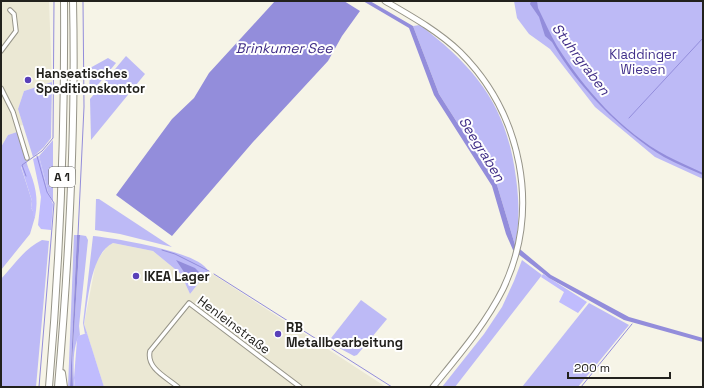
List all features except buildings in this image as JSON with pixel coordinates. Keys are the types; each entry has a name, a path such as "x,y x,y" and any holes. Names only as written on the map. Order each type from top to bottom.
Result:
{"highway":[{"name":"A 1","path":"49,387 56,303 64,138 64,1"},
{"name":"A 1","path":"58,387 67,266 72,138 73,1"},
{"path":"60,362 64,387"}],"main road":[{"path":"385,1 425,25 459,51 485,81 500,105 515,144 521,173 523,206 518,244 516,254 504,286 485,319 433,387"}],"street":[{"path":"1,51 16,31 14,14 10,10"},
{"path":"1,88 12,112 27,158"},
{"name":"Henleinstraße","path":"178,387 152,366 148,359 150,351 188,303 300,387"}],"shaded area":[{"path":"1,1 49,1 52,82 24,91 18,109 23,125 16,127 17,132 8,135 1,147"},
{"path":"39,156 48,192 53,204 51,230 41,229 38,225 41,197 33,159"},
{"path":"21,166 28,167 33,179 37,204 35,217 33,216 33,211 31,208 32,201"},
{"path":"113,243 153,251 181,274 190,294 208,271 386,387 104,387 84,324 96,262 108,245"},
{"path":"543,274 587,302 578,313 559,302 564,292 541,277"},
{"path":"87,333 104,387 75,387 74,378 77,340 78,336"}],"green space":[{"name":"Kladdinger Wiesen","path":"514,1 703,1 703,179 655,157 595,107 550,49 529,34 517,18"},
{"path":"420,25 440,41 473,73 486,91 496,109 505,130 512,153 516,178 518,195 518,228 515,245 497,185 439,94 413,26"},
{"path":"126,56 145,74 91,140 90,99"},
{"path":"108,58 116,63 91,93 89,93 90,68"},
{"path":"52,82 51,138 33,157 18,109 24,91"},
{"path":"17,132 28,167 21,167 32,201 31,208 35,217 30,234 1,270 1,147 8,135"},
{"path":"53,140 53,202 48,192 39,156"},
{"path":"96,199 99,199 172,247 120,234 95,230"},
{"path":"74,235 77,235 70,387 68,387"},
{"path":"80,235 86,236 88,240 79,326 80,335 77,339 74,352 75,387 73,387 72,363"},
{"path":"93,236 137,243 174,252 202,264 208,271 190,294 181,274 153,251 113,243 105,249 99,257 91,279 84,324 87,333 85,334 83,323"},
{"path":"42,240 49,241 36,387 1,387 1,279 25,252"},
{"path":"522,260 542,275 455,387 442,387 484,334 502,307"},
{"path":"361,300 387,319 357,355 354,356 328,342"},
{"path":"589,303 629,325 578,387 522,387"}],"water":[{"name":"Brinkumer See","path":"275,1 344,1 360,11 342,36 328,61 253,142 172,236 116,195 172,119 194,98 209,73"},
{"path":"363,1 370,1 413,26 439,94 497,185 515,245 551,275 629,317 703,338 703,342 624,320 549,278 513,250 506,234 492,186 434,95 409,28"},
{"path":"531,1 537,1 538,8 557,46 579,78 605,108 635,135 650,146 703,173 703,175 664,157 632,134 601,106 574,75 552,42 545,36 539,17 530,4"},
{"path":"77,235 80,235 72,363 73,387 70,387"},
{"path":"176,260 195,268 201,274 192,284"}],"waterway":[{"path":"26,176 22,165 42,151 53,138 54,1"},
{"path":"78,235 84,107 83,1"},
{"path":"629,118 703,38"},
{"path":"37,156 47,192 54,203 39,387"},
{"path":"162,250 175,254 209,271"},
{"path":"214,274 392,387"},
{"path":"581,387 632,324"}],"place":[{"name":"Hanseatisches Speditionskontor","path":"28,80"},
{"name":"IKEA Lager","path":"136,276"},
{"name":"RB Metallbearbeitung","path":"278,334"}],"water label":[{"name":"Stuhrgraben","path":"581,59"},
{"name":"Seegraben","path":"482,149"}]}
